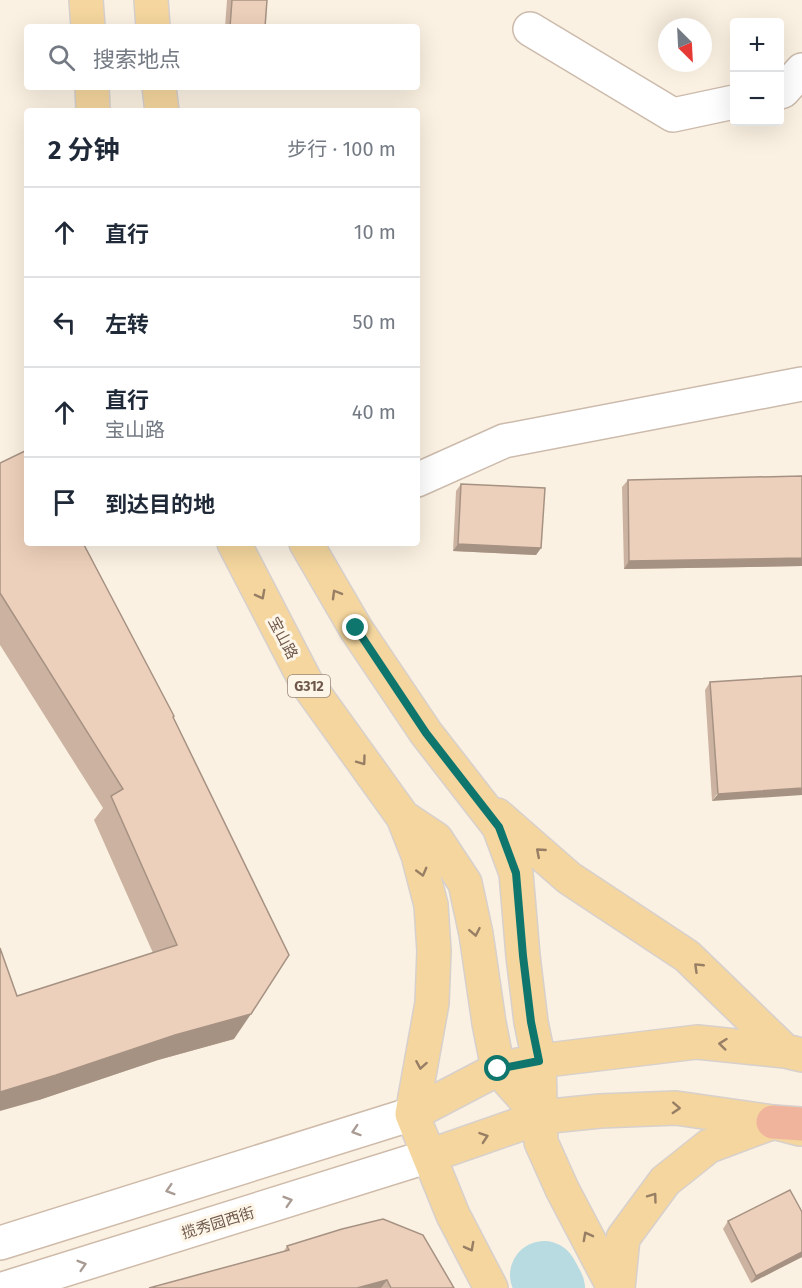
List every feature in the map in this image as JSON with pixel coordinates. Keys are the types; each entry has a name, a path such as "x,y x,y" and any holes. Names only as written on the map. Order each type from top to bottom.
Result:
{"main road":[{"path":"86,0 88,24"},
{"path":"152,0 153,24"},
{"path":"92,90 93,108"},
{"path":"159,90 162,108"},
{"name":"宝山路","path":"236,546 306,682 403,817"},
{"path":"308,546 356,628 420,723 499,827 516,873 531,1022 539,1061 541,1142 562,1189 616,1288"},
{"path":"476,797 569,878 687,956 794,1053"},
{"path":"403,817 436,838 465,883 476,934 498,1069 541,1117"},
{"path":"403,817 418,855 431,904 434,951 432,1002 412,1114 453,1215 491,1288"},
{"path":"412,1114 498,1069 539,1061 698,1042 794,1053"},
{"path":"429,1156 541,1117 600,1111 676,1107 792,1125"},
{"path":"616,1288 623,1238 665,1181 709,1146 792,1125"}],"street":[{"path":"530,29 673,115 730,103"},
{"path":"784,90 802,70"},
{"path":"420,479 504,441 802,384"},
{"path":"0,1243 412,1114"},
{"name":"揽秀园西街","path":"6,1288 45,1283 429,1156"}],"building":[{"path":"232,0 267,0 265,24 230,24"},
{"path":"24,451 24,546 85,546 174,716 289,955 251,1014 175,1035 0,1092 0,948 17,996 177,945 111,796 123,789 0,593 0,463"},
{"path":"802,476 802,558 629,561 628,480"},
{"path":"461,484 545,488 541,548 458,544"},
{"path":"802,676 802,788 718,794 710,682"},
{"path":"790,1190 802,1212 802,1252 756,1276 728,1221"},
{"path":"383,1219 423,1235 454,1288 391,1288 387,1280 357,1288 149,1288 289,1250 287,1246"}],"waterway":[{"path":"544,1275 551,1288"}],"route":[{"path":"356,628 426,733 499,827 516,873 531,1022 539,1061 498,1069"}]}
